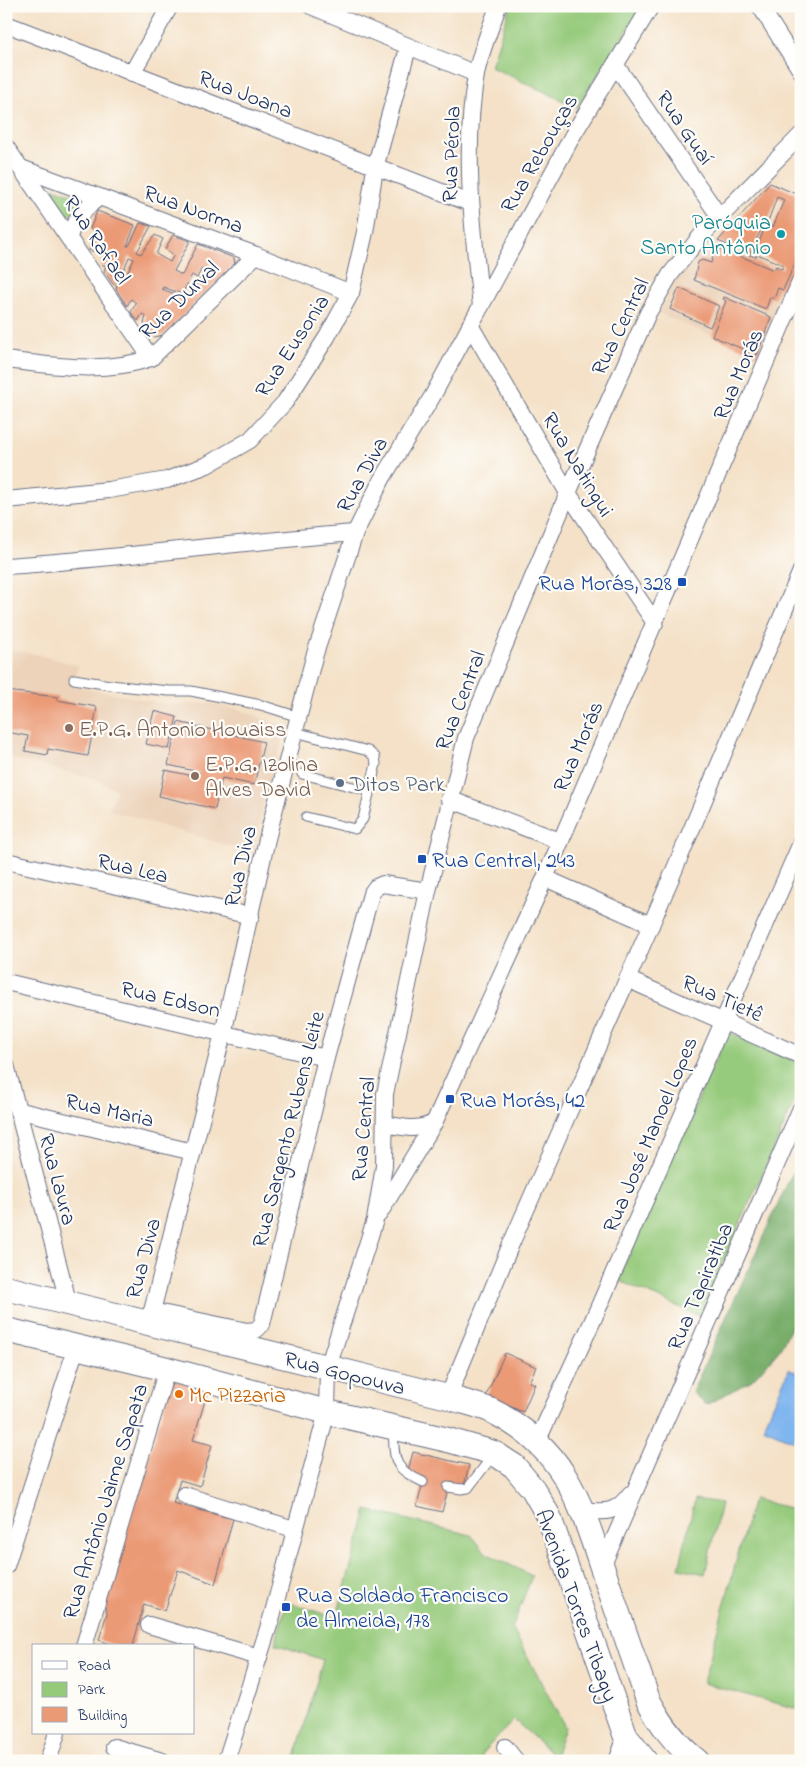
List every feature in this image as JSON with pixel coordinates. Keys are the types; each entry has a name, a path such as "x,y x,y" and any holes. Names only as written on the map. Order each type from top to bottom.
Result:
{"main road":[{"name":"Rua Gopouva","path":"6,1288 69,1305 148,1317 328,1367 448,1397 491,1411 537,1442 554,1459 564,1473 584,1510 648,1700 664,1728 697,1761"},
{"name":"Avenida Torres Tibagy","path":"6,1330 167,1369 326,1412 494,1453 514,1466 533,1489 549,1517 626,1738"},
{"path":"626,1738 645,1761"}],"street":[{"path":"132,73 170,6"},
{"path":"310,6 408,48 476,74"},
{"name":"Rua Pérola","path":"481,306 470,203 471,138 476,74 498,6"},
{"name":"Rua Rebouças","path":"470,325 541,192 651,6"},
{"path":"760,6 801,71"},
{"name":"Rua Joana","path":"6,24 375,168 470,203"},
{"name":"Rua Eusonia","path":"6,500 109,490 167,480 207,465 250,440 285,402 327,337 351,293 365,232 375,168 408,48"},
{"name":"Rua Guaí","path":"615,64 719,216"},
{"name":"Rua Central","path":"226,1761 259,1657 326,1412 328,1367 375,1220 384,1166 385,1094 428,891 449,799 466,738 568,493 648,313 670,276 719,216 801,135"},
{"name":"Rua Rafael","path":"6,147 69,236 150,358"},
{"name":"Rua Norma","path":"21,168 256,255 351,293"},
{"path":"69,236 76,218 86,206 100,197"},
{"name":"Rua Durval","path":"6,360 56,367 131,365 150,358 256,255"},
{"name":"Rua Morás","path":"375,1220 434,1123 545,878 799,291"},
{"name":"Rua Natingui","path":"470,325 568,493 655,623"},
{"name":"Rua Diva","path":"148,1317 223,1034 267,839 314,657 355,533 383,477 432,397 470,325"},
{"path":"6,566 101,560 254,541 355,533"},
{"path":"448,1397 511,1244 651,925 801,571"},
{"path":"449,799 560,841"},
{"name":"Rua José Manoel Lopes","path":"537,1442 593,1320 801,843"},
{"name":"Rua Lea","path":"6,861 251,916"},
{"path":"545,878 651,925"},
{"name":"Rua Sargento Rubens Leite","path":"148,1317 247,1331 256,1330 262,1324 326,1058 371,894 376,887 383,884 428,891"},
{"name":"Rua Tietê","path":"627,979 801,1056"},
{"name":"Rua Edson","path":"6,982 326,1058"},
{"name":"Rua Laura","path":"6,1065 69,1305"},
{"name":"Rua Tapiratiba","path":"602,1567 801,1108"},
{"name":"Rua Maria","path":"17,1110 193,1152"},
{"path":"386,1124 409,1129 421,1129 434,1123"},
{"path":"6,1566 76,1348"},
{"name":"Rua Antônio Jaime Sapata","path":"85,1644 167,1369"},
{"name":"Rua Tapiratiba","path":"584,1510 603,1513 621,1506 639,1483"},
{"path":"184,1495 294,1529"},
{"path":"150,1625 259,1657"},
{"path":"48,1761 57,1734"},
{"path":"617,1761 626,1738"},
{"path":"114,1747 162,1761"},
{"path":"505,1747 516,1761"}],"lane":[{"path":"74,679 118,686 191,691 261,705 299,716"},
{"path":"295,732 368,751 375,757 376,764 363,819 355,829 306,816"},
{"path":"302,774 370,791"},
{"path":"393,1427 397,1464 404,1474 423,1482"},
{"path":"448,1487 468,1488 494,1453"}],"shaded area":[{"path":"713,239 791,272 757,355 658,313 676,278"},
{"name":"E.P.G. Izolina Alves David","path":"6,650 40,655 78,666 73,686 171,705 212,703 238,709 280,725 283,738 263,806 254,850 250,852 109,810 116,790 96,779 6,757"}],"green space":[{"path":"510,6 643,6 577,107 491,67"},
{"path":"54,188 81,198 83,201 69,215 63,216 50,197"},
{"path":"728,1032 801,1064 801,1087 699,1316 618,1280"},
{"path":"801,1154 801,1288 794,1323 778,1352 752,1380 706,1405 692,1392"},
{"path":"695,1499 721,1503 705,1574 679,1568"},
{"path":"753,1499 801,1511 801,1710 703,1683"},
{"path":"367,1510 471,1535 486,1553 532,1576 512,1628 565,1727 555,1756 514,1720 483,1752 481,1761 294,1761 323,1660 275,1644 287,1602 336,1618"}],"water":[{"path":"789,1369 801,1374 801,1423 793,1441 763,1428"}],"building":[{"path":"770,183 801,196 801,231 798,238 801,239 801,250 783,290 778,288 774,299 770,297 766,309 694,280 698,262 702,260 711,263 717,249 723,249 774,270 776,266 782,269 783,265 757,254 756,257 749,255 751,252 736,245 734,248 718,241","holes":["777,197 784,200 773,227 767,224","764,224 766,224 759,242 756,240"]},
{"path":"97,211 135,225 127,246 129,246 140,223 151,226 137,252 141,254 155,235 163,239 156,254 170,262 174,255 165,249 173,235 190,241 174,271 182,275 198,244 234,258 235,264 163,335 154,337 148,333 149,330 144,324 146,316 142,314 138,321 131,312 136,303 131,299 127,306 116,289 117,286 113,284 104,271 106,266 101,264 104,255 89,250 96,231 90,229","holes":["129,257 134,259 127,274 123,272","202,268 205,269 190,296 184,294 183,297 162,289 163,287 182,294 192,275 197,278"]},
{"path":"679,288 719,306 710,327 670,309"},
{"path":"724,297 771,317 757,355 712,336 726,301 723,299"},
{"path":"6,691 58,697 57,700 97,707 88,756 48,749 47,755 25,751 28,736 6,732"},
{"path":"154,711 177,717 169,749 146,744"},
{"path":"178,722 264,742 254,785 222,778 215,809 159,796 165,770 198,777 199,772 168,765"},
{"path":"505,1353 536,1367 529,1382 535,1384 523,1412 486,1396"},
{"path":"175,1377 209,1388 193,1440 212,1445 200,1486 180,1480 173,1503 233,1519 215,1584 178,1570 165,1611 144,1604 134,1644 110,1644 99,1640 107,1613 104,1604 165,1403 169,1396 167,1395"},
{"path":"413,1452 469,1465 464,1486 450,1482 442,1512 417,1506 424,1478 407,1474"}],"place":[{"name":"Paróquia Santo Antônio","path":"781,234"},
{"name":"Rua Morás, 328","path":"682,582"},
{"name":"E.P.G. Antonio Houaiss","path":"69,728"},
{"name":"E.P.G. Izolina Alves David","path":"195,776"},
{"name":"Ditos Park","path":"340,783"},
{"name":"Rua Central, 243","path":"422,859"},
{"name":"Rua Morás, 42","path":"450,1099"},
{"name":"Mc Pizzaria","path":"179,1394"},
{"name":"Rua Soldado Francisco de Almeida, 178","path":"286,1607"}]}
